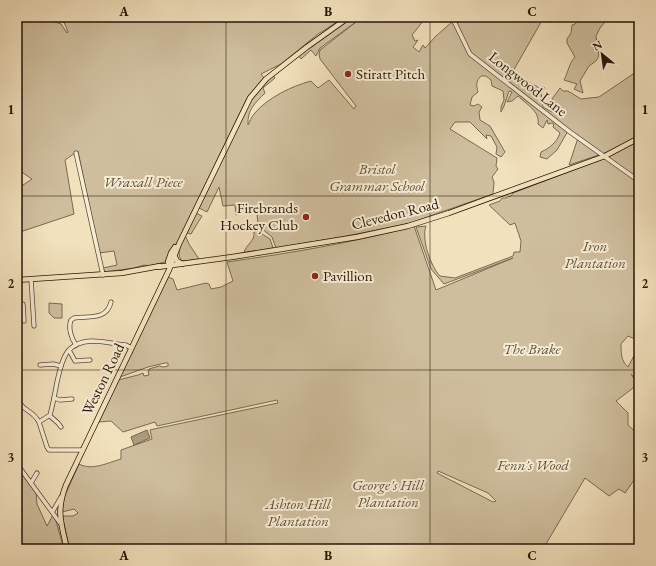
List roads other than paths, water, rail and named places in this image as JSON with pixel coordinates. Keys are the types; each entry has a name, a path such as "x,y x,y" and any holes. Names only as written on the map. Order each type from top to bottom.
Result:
{"main road":[{"path":"168,267 250,98 266,79 332,28 350,17"},
{"name":"Clevedon Road","path":"18,280 103,275 168,267 232,258 349,238 408,226 449,213 605,156 639,138"},
{"path":"168,267 171,253 179,244"},
{"path":"174,255 177,261 182,264"},
{"name":"Weston Road","path":"67,549 60,523 60,507 62,497 82,450 168,267"}],"street":[{"name":"Longwood Lane","path":"452,17 470,54 543,112 639,182"},
{"path":"76,153 103,275"},
{"path":"31,279 34,326"},
{"path":"18,280 18,305 23,304 24,321"},
{"path":"76,345 72,338 70,329 71,320 74,318 103,314 107,311 111,304"},
{"path":"39,422 50,416 61,366 64,356 69,350 76,345 86,342 97,342 131,348"},
{"path":"69,350 75,361 84,362 90,360"},
{"path":"42,364 61,366"},
{"path":"17,392 21,407 34,416 39,422 49,450 82,450"},
{"path":"54,398 60,400 71,398"},
{"path":"50,416 61,427"},
{"path":"17,464 60,523"},
{"path":"31,482 38,475"},
{"name":"Weston Road","path":"52,511 62,497"}],"place":[{"name":"Stiratt Pitch","path":"348,74"},
{"name":"Firebrands Hockey Club","path":"306,217"},
{"name":"Pavillion","path":"315,276"}],"park label":[{"name":"Bristol Grammar School","path":"377,178"},
{"name":"Wraxall Piece","path":"143,182"},
{"name":"Iron Plantation","path":"595,254"},
{"name":"The Brake","path":"532,349"},
{"name":"Fenn's Wood","path":"533,465"},
{"name":"George's Hill Plantation","path":"388,494"},
{"name":"Ashton Hill Plantation","path":"298,512"}]}
